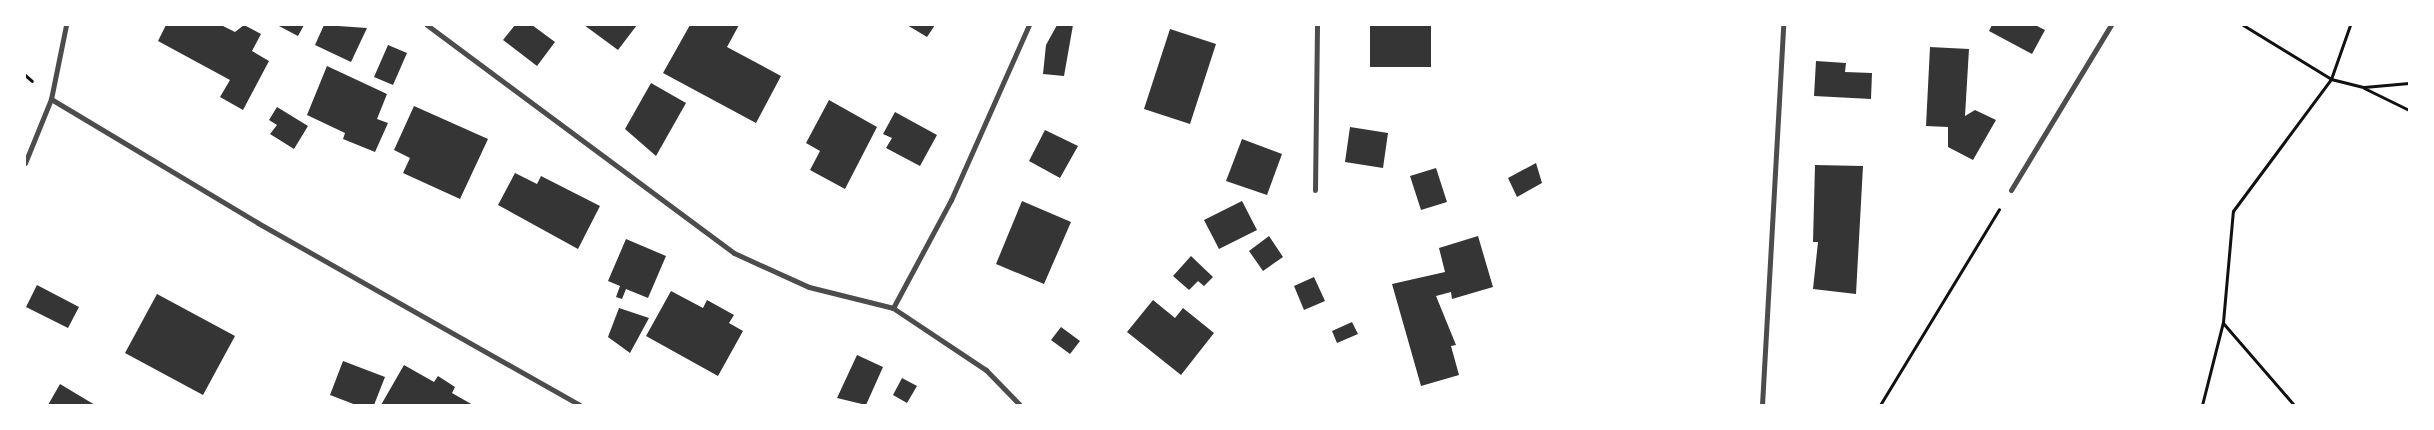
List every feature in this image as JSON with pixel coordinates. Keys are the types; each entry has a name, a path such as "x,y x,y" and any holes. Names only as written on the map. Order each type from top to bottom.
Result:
{"street":[{"path":"25,163 51,98 66,25"},
{"path":"428,25 734,253 808,288 893,308 986,370 1020,405"},
{"path":"893,308 951,200 1029,25"},
{"path":"1315,190 1318,25"},
{"path":"1762,405 1783,25"},
{"path":"2011,190 2111,25"},
{"path":"51,98 258,223 580,405"}],"path":[{"path":"2243,25 2331,79 2364,88 2409,110"},
{"path":"2202,405 2223,322 2233,211 2331,79 2350,25"},
{"path":"2364,88 2409,84"},
{"path":"1880,405 2011,190"},
{"path":"2223,322 2294,405"}],"building":[{"path":"166,25 221,25 235,32 244,25 261,34 252,51 269,61 243,110 220,97 230,80 158,41"},
{"path":"277,25 304,25 298,36"},
{"path":"324,25 367,28 351,62 315,45"},
{"path":"515,25 532,25 555,42 537,66 503,40"},
{"path":"584,25 637,25 618,50"},
{"path":"690,25 739,25 727,47 781,76 756,123 663,73"},
{"path":"907,25 935,25 927,37"},
{"path":"1057,25 1073,25 1064,76 1043,74 1046,45"},
{"path":"1370,25 1431,25 1431,67 1370,67"},
{"path":"1992,25 2035,25 2045,30 2032,54 1989,31"},
{"path":"1170,29 1216,44 1190,124 1144,109"},
{"path":"388,45 407,53 393,85 374,77"},
{"path":"1930,47 1969,49 1965,116 1975,110 1996,120 1973,160 1948,147 1948,127 1926,126"},
{"path":"1816,61 1846,63 1845,72 1872,73 1871,99 1814,96"},
{"path":"327,66 387,94 377,119 388,123 375,152 343,139 345,133 307,115"},
{"path":"651,83 686,103 656,156 625,129"},
{"path":"829,100 877,127 845,189 810,170 820,151 806,143"},
{"path":"414,106 488,139 460,199 403,173 410,158 394,150"},
{"path":"277,107 308,126 294,149 270,134 277,125 269,120"},
{"path":"895,112 937,135 920,166 886,148 892,138 883,134"},
{"path":"1350,127 1388,133 1383,168 1345,162"},
{"path":"1045,130 1078,146 1060,178 1029,161"},
{"path":"1242,139 1282,154 1267,195 1226,181"},
{"path":"1536,163 1542,183 1517,197 1508,178"},
{"path":"1815,165 1863,166 1856,294 1813,289 1818,242 1813,242"},
{"path":"1436,168 1447,202 1421,210 1410,176"},
{"path":"515,173 537,184 541,176 600,206 578,249 498,205"},
{"path":"1022,201 1071,222 1044,284 996,264"},
{"path":"1242,201 1257,230 1219,249 1204,220"},
{"path":"1269,236 1283,257 1263,271 1249,251"},
{"path":"1478,236 1493,287 1452,299 1451,292 1436,296 1456,345 1451,346 1459,375 1421,386 1392,284 1445,272 1439,248"},
{"path":"626,239 666,256 648,298 626,289 622,299 616,297 620,286 608,281"},
{"path":"1191,256 1213,277 1204,286 1198,281 1189,290 1173,276"},
{"path":"1314,277 1325,301 1304,310 1294,286"},
{"path":"37,285 79,307 68,328 26,307"},
{"path":"671,291 703,308 707,300 734,315 729,323 743,331 718,376 646,336"},
{"path":"157,294 235,336 203,395 125,353"},
{"path":"1153,300 1175,318 1183,308 1214,333 1181,375 1127,332"},
{"path":"619,308 649,318 630,353 608,337"},
{"path":"1352,322 1358,334 1337,343 1332,331"},
{"path":"1061,327 1080,341 1070,354 1051,340"},
{"path":"857,355 883,367 866,405 837,398"},
{"path":"343,361 385,377 374,405 356,405 330,395"},
{"path":"404,365 434,382 438,376 455,387 452,393 473,405 381,405"},
{"path":"902,378 917,386 907,403 893,395"},
{"path":"60,384 95,405 48,405"}]}
